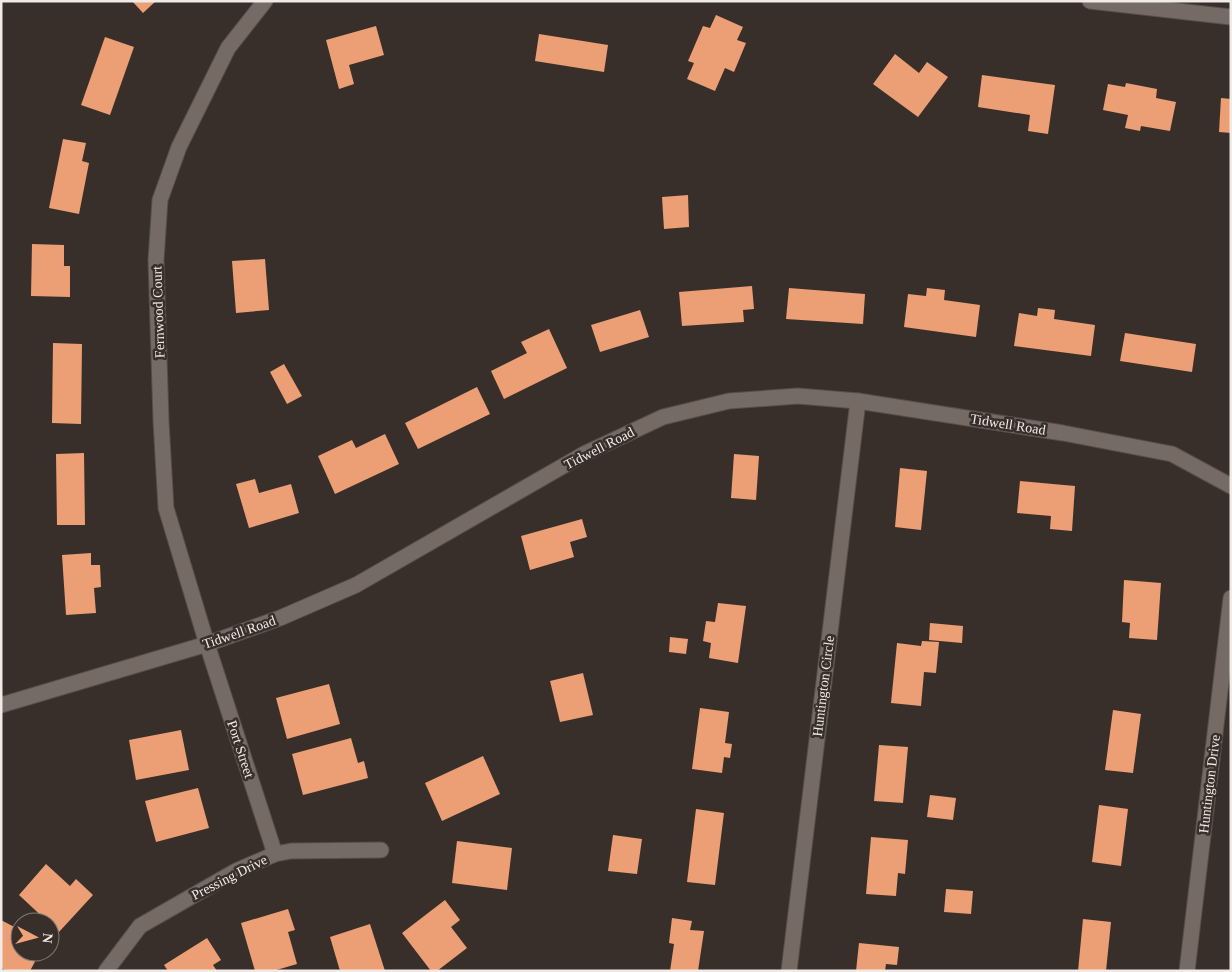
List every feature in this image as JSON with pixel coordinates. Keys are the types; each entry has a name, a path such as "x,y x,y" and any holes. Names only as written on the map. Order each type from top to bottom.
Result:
{"street":[{"name":"Fernwood Court","path":"207,644 166,508 156,260 160,200 179,147 228,48 265,1"},
{"path":"1090,1 1231,17"},
{"name":"Tidwell Road","path":"1,705 207,644 280,618 356,585 584,454 663,416 729,401 798,396 858,401 1063,433 1172,454 1231,486"},
{"name":"Huntington Circle","path":"789,971 858,401"},
{"name":"Huntington Drive","path":"1187,971 1231,598"},
{"name":"Port Street","path":"207,644 275,854"},
{"name":"Pressing Drive","path":"106,971 140,926 236,871 275,854 291,851 381,850"}],"building":[{"path":"132,1 156,1 143,13"},
{"path":"716,15 743,27 737,40 746,43 734,72 725,68 715,91 687,79 694,63 688,61 703,26 710,28"},
{"path":"376,26 384,55 349,65 354,84 339,89 326,40"},
{"path":"539,34 608,45 604,72 535,61"},
{"path":"105,37 134,47 110,115 81,105"},
{"path":"895,54 919,73 927,62 948,77 918,117 873,84"},
{"path":"982,75 1055,85 1048,134 1028,131 1030,115 978,107"},
{"path":"1126,83 1157,89 1156,98 1176,102 1170,131 1141,126 1140,131 1125,128 1128,115 1103,110 1108,84 1125,87"},
{"path":"1221,98 1231,99 1231,133 1219,132"},
{"path":"63,139 86,143 82,161 89,163 79,214 49,208"},
{"path":"688,195 689,227 664,229 662,197"},
{"path":"32,244 64,245 64,266 70,266 70,297 31,296"},
{"path":"265,259 269,310 236,313 232,261"},
{"path":"752,286 754,309 743,310 744,322 682,326 679,292"},
{"path":"789,288 865,294 863,324 786,319"},
{"path":"927,288 945,290 944,300 980,305 976,337 904,327 908,294 926,296"},
{"path":"1038,308 1055,310 1054,319 1095,325 1091,356 1014,346 1019,313 1037,316"},
{"path":"640,310 649,337 600,352 591,325"},
{"path":"549,329 567,368 504,399 491,371 527,353 521,342"},
{"path":"1125,333 1196,344 1192,372 1120,361"},
{"path":"53,343 82,344 81,424 52,423"},
{"path":"284,364 302,396 287,404 270,372"},
{"path":"477,387 490,414 418,449 405,423"},
{"path":"385,434 399,464 335,494 318,456 352,440 356,448"},
{"path":"84,453 85,525 57,525 56,454"},
{"path":"734,454 759,456 756,500 731,498"},
{"path":"900,468 927,471 921,530 895,527"},
{"path":"255,479 259,493 291,484 299,513 249,528 236,484"},
{"path":"1020,481 1075,486 1072,531 1050,529 1051,516 1017,513"},
{"path":"582,519 587,537 570,542 574,557 530,570 521,536"},
{"path":"91,553 91,565 100,565 101,587 94,588 96,613 66,615 62,555"},
{"path":"1124,580 1161,583 1157,640 1129,638 1130,623 1122,622"},
{"path":"718,603 746,606 738,663 709,658 711,643 703,641 706,621 715,622"},
{"path":"930,623 963,626 962,643 929,640"},
{"path":"670,637 688,639 686,654 669,652"},
{"path":"922,641 939,642 936,673 924,672 921,706 891,703 897,643 921,646"},
{"path":"583,673 593,715 560,722 550,681"},
{"path":"329,684 340,724 287,739 276,698"},
{"path":"700,708 729,712 725,743 732,744 730,758 724,757 722,773 692,769"},
{"path":"1113,710 1141,714 1133,773 1105,770"},
{"path":"181,730 189,770 136,780 129,740"},
{"path":"351,738 358,763 364,761 368,778 303,795 292,754"},
{"path":"879,745 908,747 903,803 874,801"},
{"path":"483,756 500,794 442,821 425,783"},
{"path":"198,788 209,828 156,842 145,801"},
{"path":"930,795 956,798 953,820 927,817"},
{"path":"1099,805 1128,809 1121,866 1092,862"},
{"path":"696,809 724,813 715,885 687,882"},
{"path":"613,835 642,839 637,874 608,871"},
{"path":"871,837 908,840 905,874 898,873 896,896 866,894"},
{"path":"457,841 512,848 507,890 452,883"},
{"path":"46,864 70,886 76,879 93,895 60,931 60,912 37,912 19,895"},
{"path":"946,889 973,891 971,914 944,912"},
{"path":"445,900 460,920 451,927 467,948 437,971 431,971 402,933"},
{"path":"288,909 295,930 288,932 297,964 273,971 255,971 241,923"},
{"path":"672,918 692,921 690,930 704,931 698,971 670,971 674,944 669,943"},
{"path":"1083,919 1111,922 1106,971 1078,971"},
{"path":"1,920 10,925 10,962 35,962 30,971 6,971 1,968"},
{"path":"370,924 385,971 340,971 330,937"},
{"path":"207,938 221,960 213,965 217,971 168,971 164,965"},
{"path":"859,943 899,947 897,965 886,964 885,971 856,971"}]}
